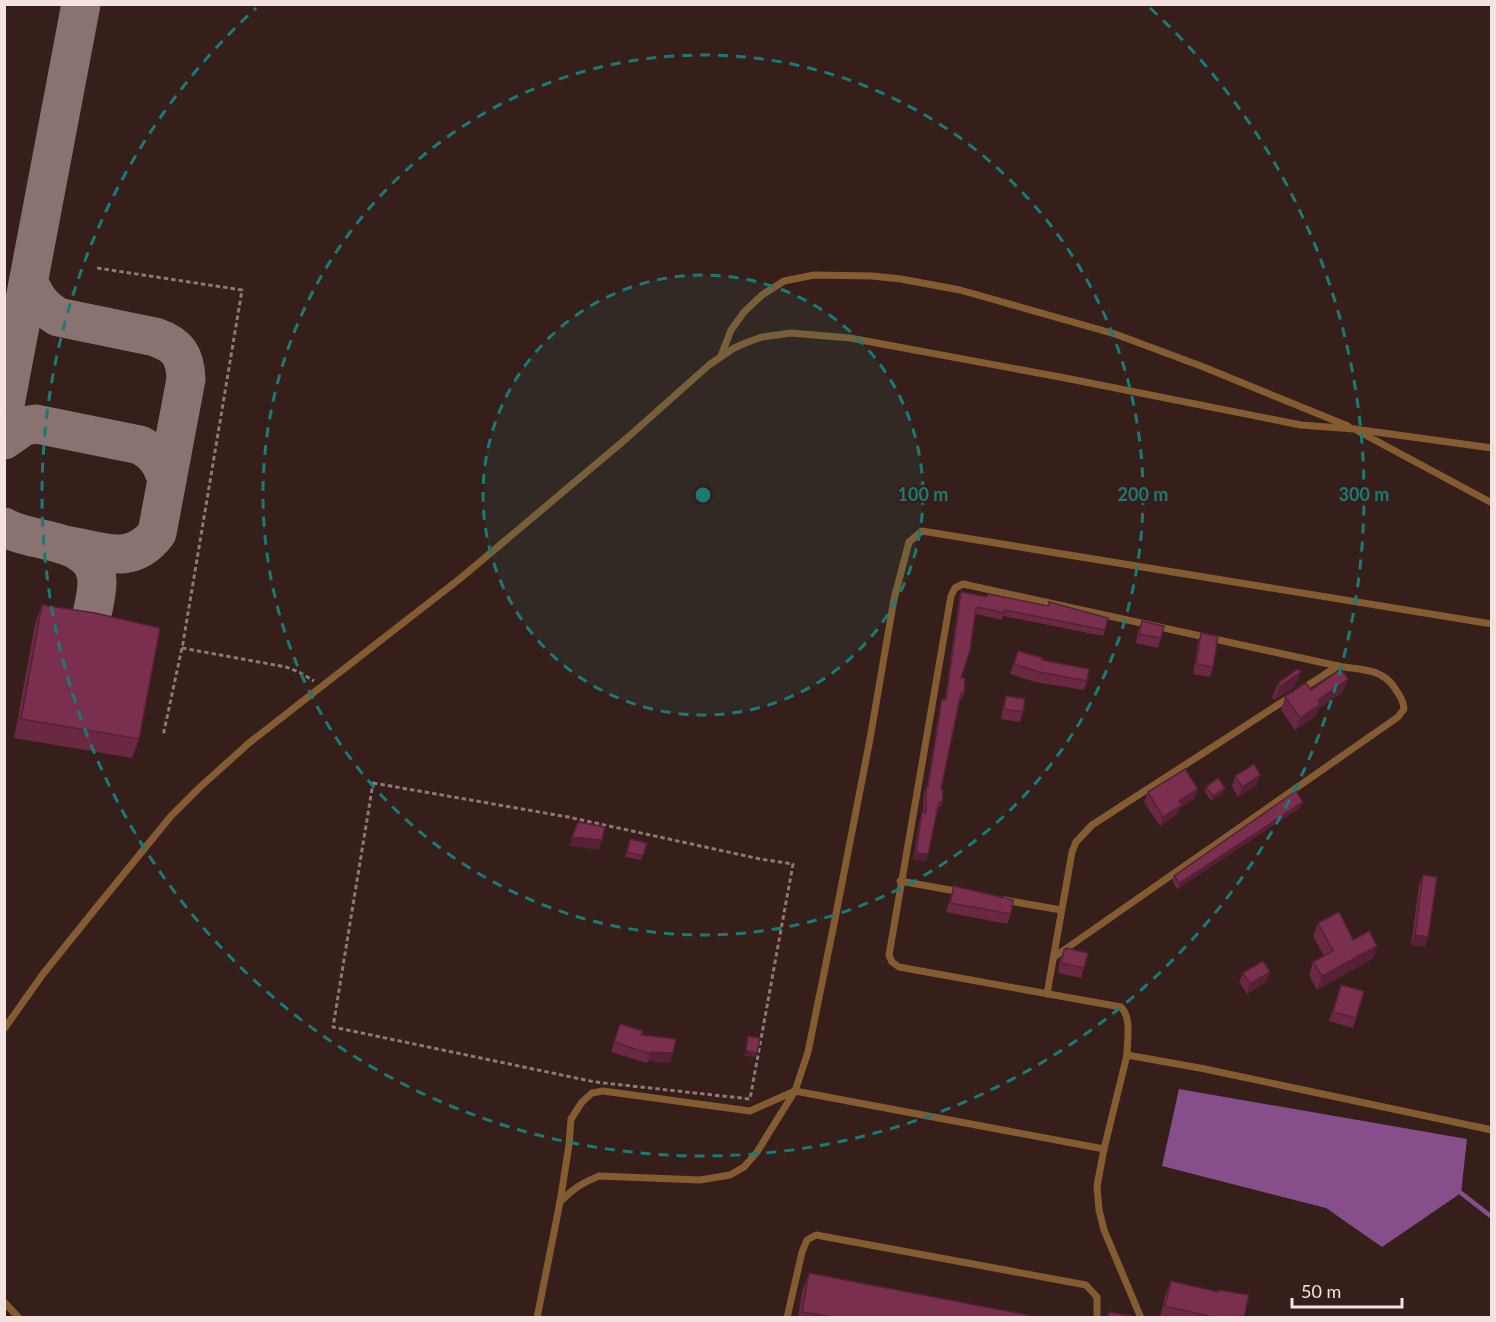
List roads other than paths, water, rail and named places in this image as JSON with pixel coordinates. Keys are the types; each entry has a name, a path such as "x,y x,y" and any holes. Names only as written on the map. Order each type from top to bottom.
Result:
{"lane":[{"path":"721,356 731,330 744,312 762,295 784,281 814,275 853,275 901,279 960,290 1115,334 1201,366 1354,429 1491,503"},
{"path":"4,1029 42,974 171,816 249,743 470,570 721,356 748,342 776,334 791,333 850,338 1301,425 1354,429 1491,448"},
{"path":"560,1202 584,1181 598,1176 700,1180 730,1175 744,1167 757,1152 795,1091 808,1052 870,740 894,599 909,542 922,531 1491,624"},
{"path":"1054,957 1398,717 1404,709 1403,700 1389,679 1382,674 963,584 955,588 951,596 889,955 892,962 899,967 1121,1007 1126,1012 1128,1019 1127,1055 1097,1186 1098,1210 1104,1230 1141,1317"},
{"path":"1047,994 1072,852 1076,842 1092,825 1338,666"},
{"path":"900,881 969,893"},
{"path":"992,897 1061,910"},
{"path":"1127,1055 1491,1130"},
{"path":"537,1317 560,1202 571,1119 582,1102 592,1093 603,1091 750,1111 795,1091 1104,1149"},
{"path":"787,1317 802,1252 807,1240 816,1235 1086,1285 1097,1297 1097,1317"},
{"path":"4,1302 19,1317"}],"waterway":[{"path":"1461,1193 1492,1217"}]}
